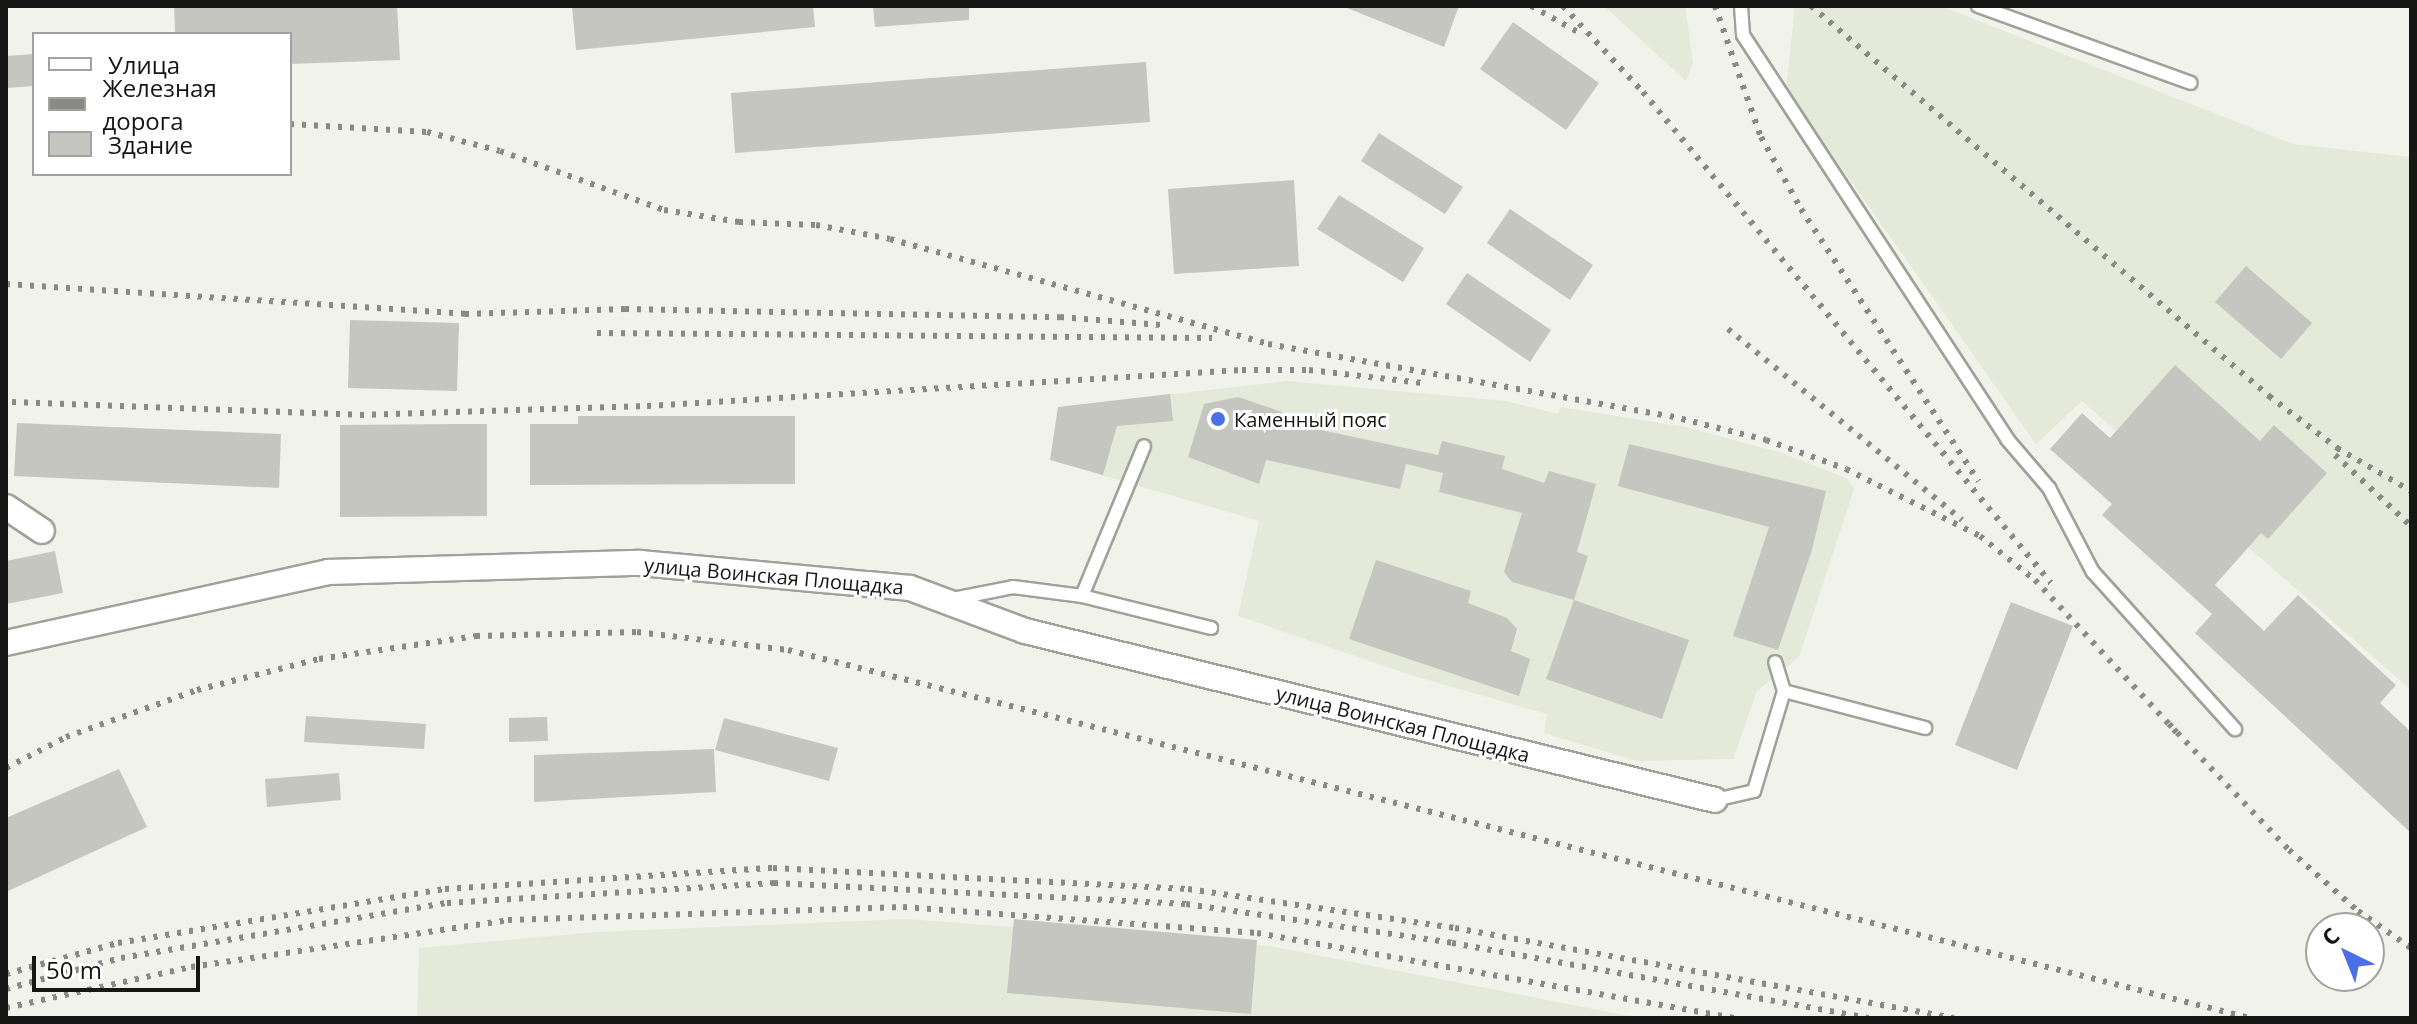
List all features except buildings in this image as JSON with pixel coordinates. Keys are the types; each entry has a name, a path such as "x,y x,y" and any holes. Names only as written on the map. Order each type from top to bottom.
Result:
{"street":[{"path":"6,507 42,531"},
{"name":"улица Воинская Площадка","path":"6,643 328,572 640,563 910,588 1025,631 1715,800"}],"lane":[{"path":"1741,6 1743,35 2007,439 2049,488 2093,572 2235,729"},
{"path":"1978,6 2191,83"},
{"path":"1082,596 1144,446"},
{"path":"946,600 1013,587 1082,596 1211,628"},
{"path":"1715,800 1754,791 1784,691 1775,662"},
{"path":"1784,691 1925,728"}],"shaded area":[{"path":"1604,6 1685,6 1693,63 1686,81"},
{"path":"1795,6 1941,6 2293,144 2411,157 2411,690 2082,401 2036,444 1786,89"},
{"path":"1287,381 1506,401 1558,414 1561,407 1686,427 1782,453 1848,479 1854,489 1799,657 1757,691 1733,759 1636,761 1544,733 1547,714 1417,677 1238,616 1259,521 1050,460 1058,407"},
{"path":"906,919 1270,946 1640,1018 417,1018 419,948 596,932"}],"railway":[{"path":"1531,6 1583,35"},
{"path":"1563,6 1643,92 2051,583"},
{"path":"1715,6 1761,137 1801,209 1978,481"},
{"path":"1811,6 2269,396 2337,448 2411,491"},
{"path":"292,124 427,132 500,151 664,210 739,222 816,225 890,239 1268,344 1670,416 1766,440 1846,469 1980,536 2035,580 2177,733"},
{"path":"6,284 465,314 625,309 1060,317 1161,325"},
{"path":"1728,329 1962,520"},
{"path":"597,333 1212,338"},
{"path":"12,402 360,415 647,406 1242,370 1309,370 1422,383"},
{"path":"2335,455 2411,526"},
{"path":"6,768 66,737 197,690 319,659 476,636 637,632 788,650 2250,1018"},
{"path":"2169,724 2289,850 2358,911 2411,948"},
{"path":"6,974 118,943 445,889 773,868 1188,889 1455,928 1954,1018"},
{"path":"6,989 121,958 447,903 774,883 1186,904 1452,943 1868,1018"},
{"path":"6,1008 191,967 508,920 903,907 1257,933 1736,1018"}],"place":[{"name":"Каменный пояс","path":"1218,419"}]}
